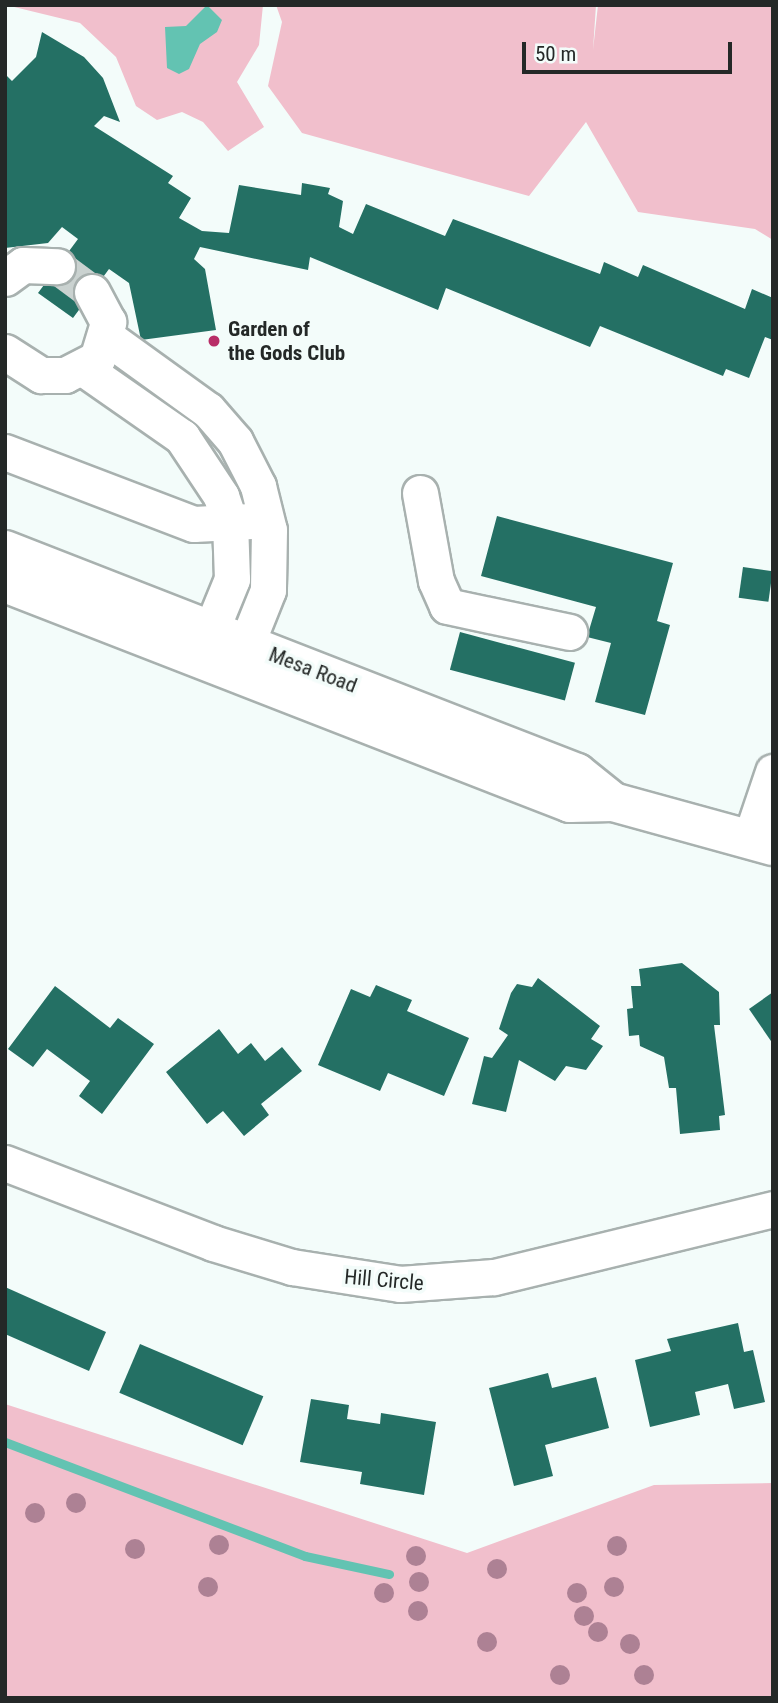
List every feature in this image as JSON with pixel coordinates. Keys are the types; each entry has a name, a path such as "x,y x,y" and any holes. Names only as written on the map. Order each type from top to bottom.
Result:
{"main road":[{"name":"Mesa Road","path":"5,550 241,659 577,773 613,802 761,843"},
{"name":"Mesa Road","path":"5,583 206,645"}],"street":[{"path":"5,278 23,265 57,267"},
{"path":"5,352 41,375 83,368 97,359 108,338 108,322 92,292"},
{"path":"108,338 195,398 248,462 267,520 268,590 241,659"},
{"path":"83,368 171,428 208,473 230,522 232,579 206,645"},
{"path":"171,428 195,398"},
{"path":"5,452 194,524 267,520"},
{"path":"420,493 436,581 447,606 569,632"},
{"path":"761,843 773,772"},
{"name":"Hill Circle","path":"5,1163 213,1243 292,1267 400,1284 508,1275 773,1209"}],"shaded area":[{"path":"6,5 263,5 259,45 237,82 264,127 228,151 203,122 182,112 157,120 136,106 116,57 80,23"},
{"path":"207,5 222,20 217,32 200,44 189,69 179,74 167,68 165,27 186,26"},
{"path":"276,5 596,5 593,50 598,5 773,5 773,240 755,229 638,212 586,122 529,196 302,133 268,86 282,22"},
{"path":"5,1404 467,1553 654,1485 773,1483 773,1698 5,1698"}],"building":[{"path":"42,32 84,57 103,78 120,122 104,116 94,126 173,176 168,183 191,198 179,218 202,231 229,233 239,185 301,195 302,183 330,188 328,194 343,201 339,227 353,234 366,204 445,236 453,219 600,274 604,262 638,277 643,265 745,309 752,289 773,298 773,340 765,337 749,378 726,369 723,376 600,326 590,347 446,288 438,310 310,257 308,270 200,247 194,259 205,269 216,330 141,340 129,283 109,269 73,318 38,293 78,239 62,227 48,243 5,248 5,74 12,81 36,57"},
{"path":"497,516 673,563 657,621 670,625 645,715 595,702 611,643 587,637 596,607 481,576"},
{"path":"743,567 773,571 768,602 739,598"},
{"path":"460,632 575,663 565,700 450,670"},
{"path":"682,963 719,992 720,1025 714,1025 725,1115 719,1116 720,1130 680,1134 676,1088 669,1088 664,1057 640,1046 639,1035 629,1036 627,1009 633,1008 631,986 641,986 639,969"},
{"path":"538,978 600,1026 591,1039 603,1046 586,1070 566,1066 555,1081 519,1060 506,1112 472,1104 484,1056 492,1058 508,1035 499,1029 511,993 517,984 532,987"},
{"path":"376,985 412,1000 407,1011 469,1038 444,1096 388,1073 380,1091 318,1065 351,989 370,997"},
{"path":"55,986 110,1028 118,1018 154,1044 102,1114 79,1096 90,1081 47,1049 33,1067 8,1049"},
{"path":"773,992 773,1044 749,1009"},
{"path":"219,1029 238,1054 251,1043 265,1061 282,1047 302,1071 261,1104 269,1115 244,1136 223,1111 207,1124 166,1072"},
{"path":"5,1287 106,1332 89,1371 5,1334"},
{"path":"738,1323 744,1352 753,1350 765,1402 734,1409 728,1384 695,1392 700,1415 650,1427 635,1360 671,1351 667,1339"},
{"path":"140,1344 263,1396 243,1445 119,1393"},
{"path":"548,1373 552,1388 596,1377 609,1428 545,1445 553,1476 514,1486 489,1388"},
{"path":"311,1399 349,1405 347,1419 380,1424 381,1413 436,1422 424,1495 360,1484 362,1472 300,1462"}],"waterway":[{"path":"5,1442 305,1556 389,1574"}],"tunnel":[{"path":"57,266 92,292"}],"place":[{"name":"Garden of the Gods Club","path":"214,341"}]}
